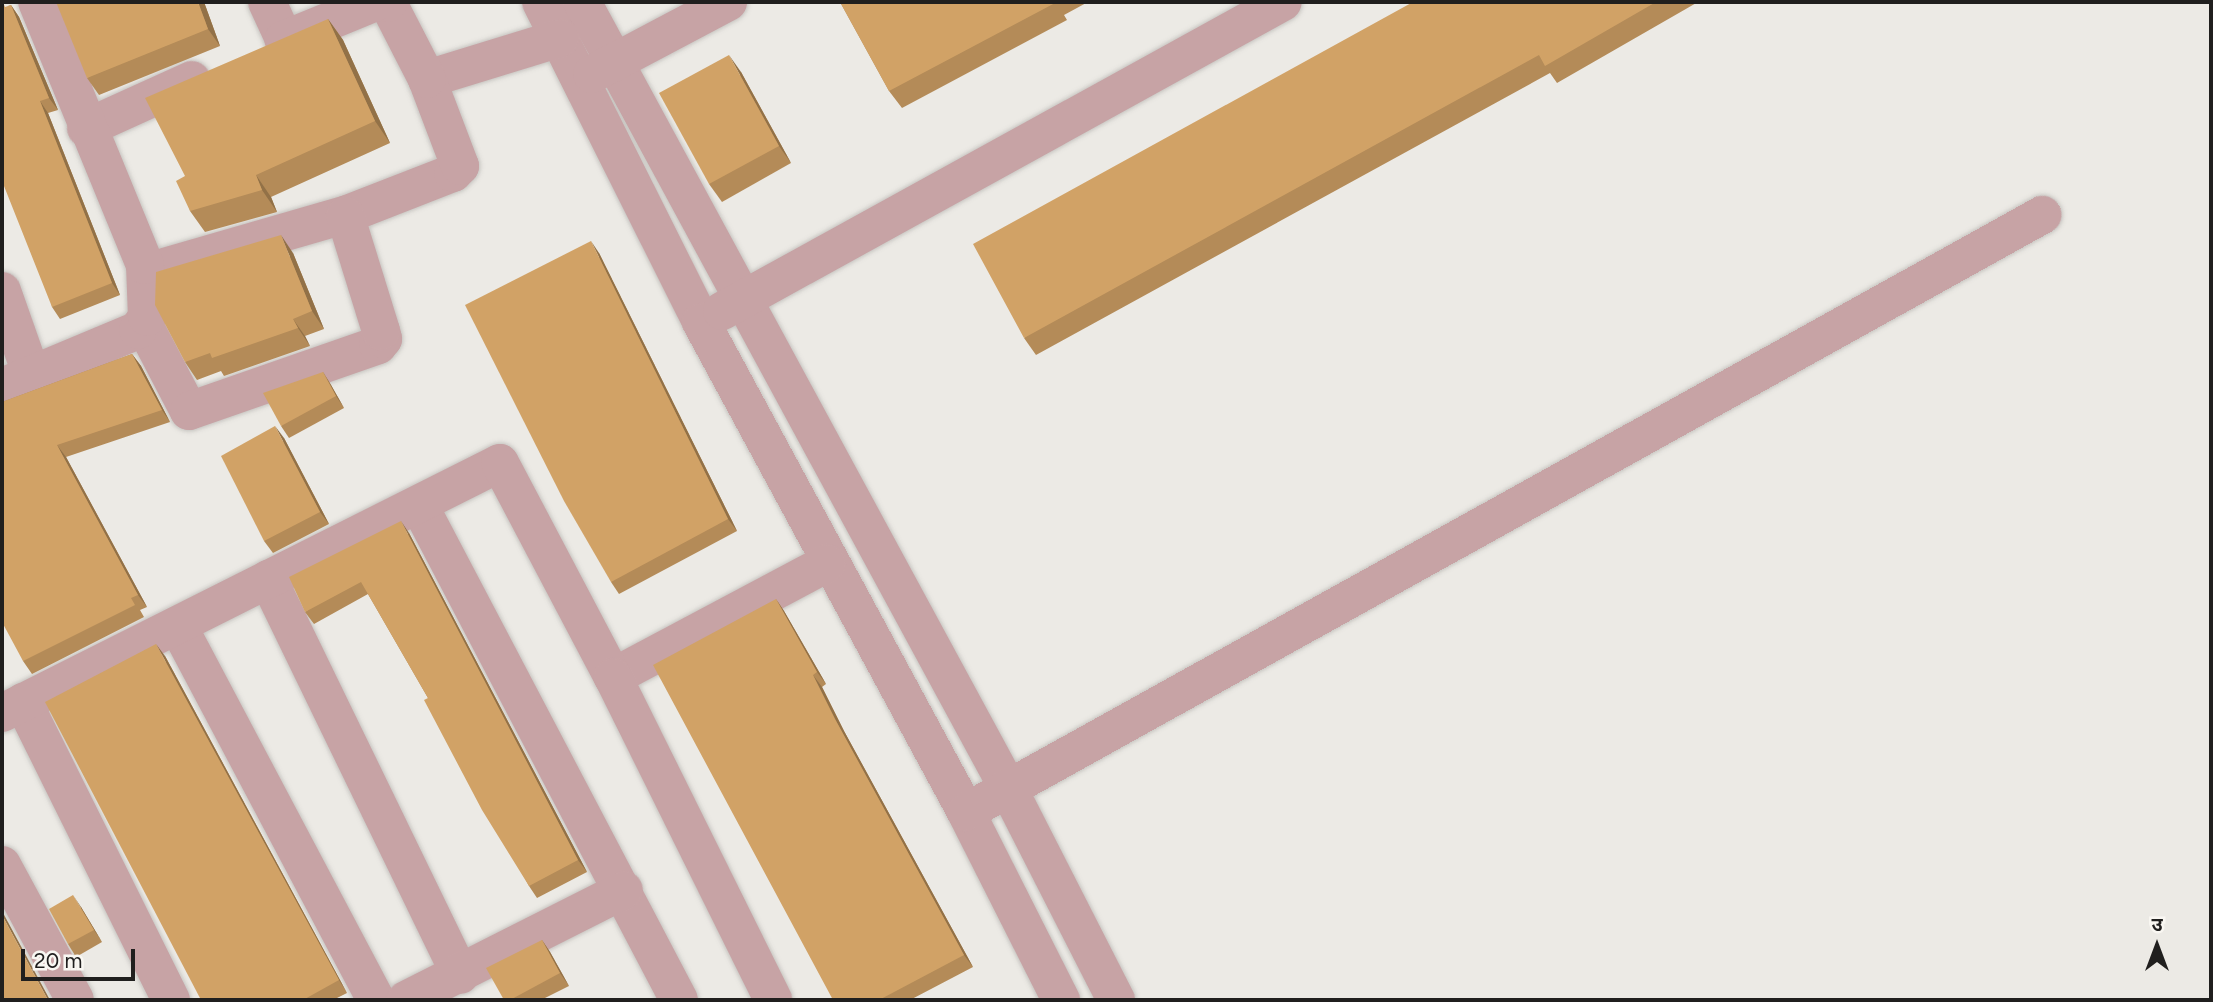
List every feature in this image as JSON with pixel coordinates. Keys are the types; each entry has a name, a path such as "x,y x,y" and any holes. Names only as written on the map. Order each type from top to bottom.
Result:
{"street":[{"path":"37,2 86,128 147,272 144,325 189,411 378,345 383,339 345,215"},
{"path":"267,2 285,39"},
{"path":"86,128 285,39 376,2 387,3 427,79 460,166 453,173 345,215 147,272"},
{"path":"541,2 701,322 827,563 966,812 1062,1000"},
{"path":"582,2 1008,788 1116,1000"},
{"path":"581,79 728,2"},
{"path":"701,322 1283,2"},
{"path":"427,79 560,38"},
{"path":"966,812 2042,215"},
{"path":"2,291 17,382 144,325"},
{"path":"171,1000 12,707 500,463 613,677 773,1000"},
{"path":"419,505 624,890 679,1000"},
{"path":"613,677 827,563"},
{"path":"268,579 460,975"},
{"path":"178,626 376,1000"},
{"path":"2,865 75,1000"},
{"path":"406,1000 624,890"}],"building":[{"path":"2,2 5,7 11,5 49,98 40,101 112,283 52,307 2,181"},
{"path":"56,2 198,2 208,29 87,78"},
{"path":"840,2 1054,2 1055,3 889,91"},
{"path":"1413,2 1656,2 1545,66 1539,55 1024,338 973,244"},
{"path":"328,19 375,121 256,175 262,190 190,211 176,181 185,176 145,98"},
{"path":"729,55 779,146 709,184 659,93"},
{"path":"281,235 312,311 293,319 298,328 212,358 210,353 185,362 155,305 156,272"},
{"path":"591,241 728,519 611,582 564,501 465,305"},
{"path":"132,354 162,410 57,445 138,595 131,598 135,605 23,661 2,622 2,402"},
{"path":"323,372 336,396 281,426 263,393"},
{"path":"275,426 320,512 264,541 221,456"},
{"path":"401,521 578,860 529,886 482,810 424,700 428,698 361,582 305,612 289,577"},
{"path":"776,599 817,672 813,675 835,719 964,955 879,1000 833,1000 653,665"},
{"path":"156,644 339,980 303,1000 201,1000 45,702"},
{"path":"73,895 94,930 68,944 49,909"},
{"path":"2,915 48,1000 2,1000"},
{"path":"542,940 560,973 510,1000 504,1000 486,968"}]}
